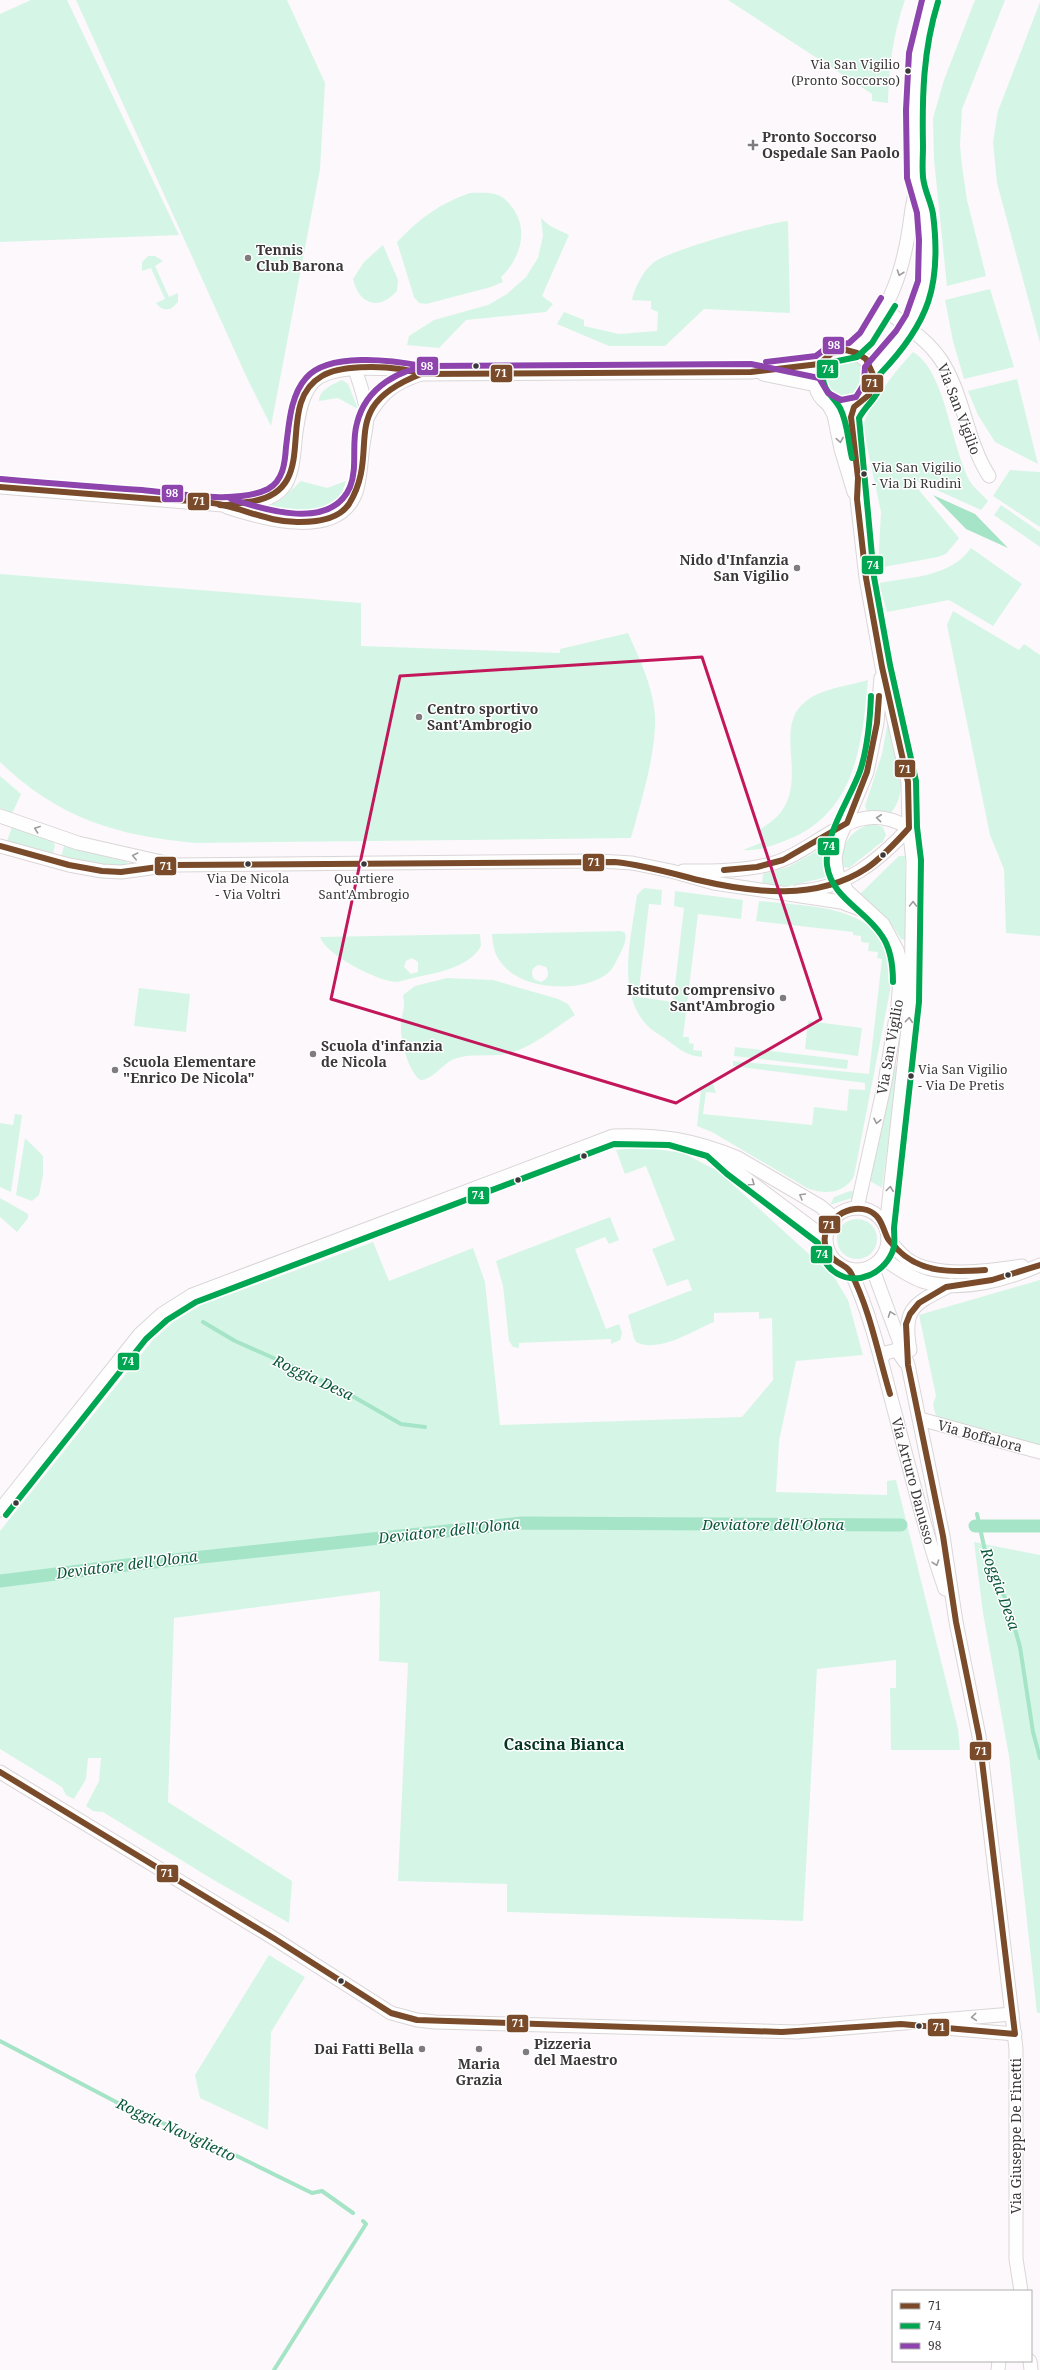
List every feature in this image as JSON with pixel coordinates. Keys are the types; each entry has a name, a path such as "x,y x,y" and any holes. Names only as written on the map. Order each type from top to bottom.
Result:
{"street":[{"path":"0,487 223,505 259,501 274,495 285,485 290,475 299,412 304,395 313,382 322,376 355,369 400,369 421,374 751,372 819,364 832,353 852,351 866,338 885,309 902,268 916,186 914,107 916,66 922,27 930,0"},
{"path":"872,371 910,329 923,300 928,266 925,214 916,186"},
{"name":"Via San Vigilio","path":"885,309 910,329 942,361 955,390 980,462 989,476"},
{"path":"819,364 816,375 816,384 820,396 828,404 841,409 854,407 865,400 871,392 874,381 872,371 866,360 852,351"},
{"path":"223,505 258,517 289,522 322,521 340,513 357,490 367,418 363,392 355,369"},
{"path":"751,372 816,384"},
{"path":"367,418 376,401 388,390 400,381 421,374"},
{"name":"Via San Vigilio","path":"828,404 834,414 841,449 857,499"},
{"name":"Via San Vigilio","path":"854,407 851,417 858,478 857,499 866,578 882,667 908,782 913,860 911,1001 887,1234"},
{"name":"Via San Vigilio","path":"857,1208 884,1088 901,982 901,965 897,950 884,924 854,898 841,880 834,858 839,839 847,823 867,772 877,723 882,667"},
{"path":"0,816 78,843 173,865"},
{"path":"671,871 736,870 771,864 801,851 847,823 860,818 875,817 898,821 910,828 872,864 841,880 818,888 785,892"},
{"path":"0,846 69,866 121,872 173,865 599,861 632,863 671,871 714,883 785,892 849,904 870,913"},
{"path":"0,1510 140,1334 162,1314 192,1295 613,1136 670,1137 738,1158 820,1206 834,1218"},
{"path":"711,1149 732,1168 826,1238"},
{"path":"887,1234 887,1249 877,1262 861,1270 850,1270 835,1262 830,1256 826,1238 829,1225 834,1218 841,1212 857,1208 875,1214 887,1234 908,1260 933,1270 959,1272 1040,1265"},
{"path":"877,1262 925,1282 950,1285 982,1283 1018,1275 1040,1265"},
{"name":"Via Arturo Danusso","path":"877,1262 908,1364 920,1419 943,1536 956,1622 979,1736 1012,2014"},
{"name":"Via Arturo Danusso","path":"850,1270 860,1291 881,1360 928,1539 956,1622"},
{"path":"908,1364 910,1352 906,1332 907,1319 917,1303 950,1285"},
{"path":"881,1360 885,1353 897,1350 908,1364"},
{"name":"Via Boffalora","path":"920,1419 1040,1452"},
{"path":"0,1772 274,1938 352,1990 391,2013 405,2017 435,2022 782,2032 901,2024 1012,2014"},
{"name":"Via Giuseppe De Finetti","path":"1012,2014 1015,2034 1016,2259 1012,2290"},
{"path":"901,2024 1015,2034"},
{"name":"Via Giuseppe De Finetti","path":"1016,2259 1021,2290"}],"highlighted area":[{"path":"702,657 821,1019 676,1103 331,999 400,676"}],"shaded area":[{"path":"31,0 67,0 179,235 0,242 0,14"},
{"name":"Tennis Club Barona","path":"76,0 287,0 325,83 320,169 271,426 247,378"},
{"path":"728,0 905,0 897,25 892,51 888,103 872,101 872,94"},
{"path":"975,0 1005,0 962,109 960,146 962,166 967,200 986,276 947,286 934,159 933,118 944,80"},
{"path":"1040,2 1040,343 997,183 993,142 998,111"},
{"path":"470,193 495,194 505,199 511,206 521,227 520,245 517,254 513,262 501,277 503,282 491,287 426,304 419,303 414,297 397,242 413,226 430,213 459,197"},
{"path":"541,218 550,226 569,235 542,296 553,304 546,312 466,320 439,348 407,345 409,336 434,320 488,305 507,294 526,277 538,258 543,236"},
{"path":"788,221 790,313 704,309 665,346 609,346 557,324 564,312 584,320 584,326 619,334 657,331 658,312 651,309 651,301 632,300 640,280 649,266 676,252 717,238"},
{"path":"383,245 398,280 397,291 383,301 377,303 370,302 360,295 353,279 364,262"},
{"path":"148,256 155,256 163,261 155,266 169,297 178,293 178,302 172,308 163,309 156,303 165,299 151,268 142,271 142,262"},
{"path":"990,289 1014,367 964,379 953,341 945,300"},
{"path":"913,352 924,362 941,393 958,451 971,483 988,501 981,510 908,477 959,538 946,554 938,557 878,568 881,512 863,427 866,418 877,398"},
{"path":"839,355 849,355 861,362 868,374 868,384 861,396 849,403 839,403 831,399 824,392 820,384 820,374 824,366 831,359"},
{"path":"1017,379 1038,464 995,442 978,415 968,391"},
{"path":"342,380 348,384 358,409 338,398 319,401 321,394 324,391"},
{"path":"1010,470 1040,472 1040,527 993,496"},
{"path":"301,481 327,488 346,481 341,495 320,511 261,510 282,499"},
{"path":"933,495 975,514 1008,548 966,529"},
{"path":"1001,505 1040,532 1040,547 994,515"},
{"path":"971,548 1022,584 993,626 949,600 887,612 879,583 917,577 942,570 963,558"},
{"name":"Centro sportivo Sant'Ambrogio","path":"0,574 361,603 361,646 560,653 560,649 628,633 651,691 655,715 652,755 631,838 196,843 140,835 90,821 44,797 0,762"},
{"path":"953,611 1019,650 1024,644 1040,655 1040,936 1006,933 1004,869 990,835 947,625"},
{"path":"868,680 863,728 858,752 851,774 841,794 828,813 810,828 787,840 760,849 743,850 763,842 758,830 777,817 787,801 791,783 791,730 795,715 805,702 812,697 827,690"},
{"path":"888,721 898,756 901,780 900,792 897,803 891,813 867,811 865,806 882,754"},
{"path":"0,776 21,794 12,814 0,808"},
{"path":"872,824 883,827 886,835 883,841 849,868 844,867 842,859 843,852 848,839 859,829"},
{"path":"12,827 52,841 55,845 53,853 51,854 6,844"},
{"path":"828,845 831,876 785,887 762,884 763,874 788,867"},
{"path":"64,846 127,862 129,867 107,867 61,857"},
{"path":"899,856 905,856 905,940 901,939 894,928 860,894"},
{"path":"644,888 662,890 661,905 649,904 638,997 673,1002 684,908 674,906 675,891 743,900 741,919 698,914 683,1037 689,1037 689,1043 694,1044 693,1050 702,1051 702,1057 683,1052 650,1028 636,1009 628,978 628,961 637,895"},
{"path":"759,901 807,906 851,916 869,926 882,941 890,962 890,991 854,1176 850,1182 839,1190 820,1192 807,1188 712,1132 697,1126 702,1086 713,1084 716,1093 706,1092 703,1114 812,1125 814,1107 847,1111 849,1089 865,1090 865,1083 733,1066 733,1061 869,1074 882,959 877,958 878,952 868,951 869,943 861,942 861,936 853,935 853,932 756,921"},
{"path":"621,931 625,933 625,939 619,956 608,973 597,980 583,984 553,986 524,980 512,973 498,958 492,934","holes":["539,965 546,967 548,976 541,982 534,979 532,972 533,969"]},
{"path":"480,934 481,946 468,960 451,968 395,982 376,977 341,959 324,944 320,937","holes":["412,958 418,962 418,972 411,974 404,967 406,961"]},
{"path":"447,978 493,980 558,999 568,1004 575,1015 542,1038 516,1051 506,1054 460,1057 450,1061 430,1077 421,1080 417,1077 409,1064 402,1039 401,1026 404,1008 403,995 415,986"},
{"path":"139,988 190,994 186,1032 134,1026"},
{"path":"808,1021 862,1028 858,1056 805,1049"},
{"path":"735,1047 848,1060 847,1069 734,1056"},
{"path":"895,1065 898,1068 882,1188 870,1181 893,1068"},
{"path":"15,1114 22,1115 11,1192 0,1187 0,1123 13,1125"},
{"path":"25,1138 43,1156 43,1175 39,1195 32,1201 16,1195"},
{"path":"641,1147 683,1153 718,1171 834,1277 848,1300 863,1355 796,1361 779,1441 776,1492 887,1495 887,1481 896,1480 958,1729 960,1750 891,1750 890,1688 896,1688 896,1660 817,1669 803,1921 507,1912 507,1884 398,1881 408,1663 379,1661 380,1591 174,1618 168,1802 292,1881 289,1923 212,1879 103,1812 93,1811 86,1806 99,1781 101,1758 88,1758 86,1779 74,1799 66,1795 62,1787 0,1749 0,1531 153,1340 173,1322 201,1305 373,1242 389,1281 473,1248 485,1282 500,1425 742,1417 773,1380 772,1318 759,1319 759,1312 714,1313 714,1322 676,1340 655,1345 645,1345 636,1342 634,1338 628,1315 692,1290 688,1279 667,1286 652,1249 675,1240 646,1166 625,1174 616,1150"},
{"path":"850,1191 857,1192 852,1198 830,1205 834,1197"},
{"path":"0,1198 28,1214 28,1218 17,1232 0,1217"},
{"path":"610,1217 619,1240 609,1244 605,1237 575,1249 606,1329 619,1324 622,1333 620,1340 611,1344 611,1339 519,1343 519,1348 513,1347 509,1341 503,1286 496,1261"},
{"path":"861,1219 868,1222 874,1228 877,1239 876,1247 868,1256 861,1259 853,1259 846,1256 838,1247 837,1235 840,1228 849,1220"},
{"path":"1040,1280 1040,1446 1014,1437 937,1421 933,1404 936,1396 919,1315"},
{"path":"974,1542 1040,1555 1040,2013 1037,2013 1009,1756 983,1613"},
{"path":"269,1955 305,1977 271,2032 268,2130 200,2098 195,2075"}],"waterway":[{"name":"Roggia Desa","path":"203,1322 235,1341 305,1372 354,1397 401,1424 425,1427"},
{"name":"Roggia Desa","path":"977,1514 987,1560 1008,1604 1020,1647 1033,1732 1040,1758"},
{"name":"Deviatore dell'Olona","path":"0,1581 127,1565 522,1523 901,1525"},
{"path":"975,1526 1040,1526"},
{"name":"Roggia Naviglietto","path":"0,2041 120,2104 239,2157 312,2193 322,2191 353,2213"},
{"name":"Roggia Naviglietto","path":"274,2370 366,2224 363,2221"}],"transit line":[{"name":"98","path":"1,479 142,490 206,497 255,494 273,486 280,476 285,459 293,402 301,385 306,378 316,370 329,364 344,361 378,360 422,366 751,364 819,378 828,393 841,400 856,397 864,384 865,367 896,331 906,315 918,281 919,240 917,213 907,178 906,110 909,53 922,0"},
{"name":"74","path":"6,1515 146,1339 167,1320 196,1302 614,1144 669,1145 707,1156 727,1174 818,1243 827,1264 832,1270 841,1276 860,1278 869,1275 877,1271 885,1264 890,1256 894,1247 894,1228 919,1002 921,860 917,827 916,781 890,665 874,577 859,418 877,393 880,382 880,374 897,355 921,320 928,302 933,282 935,262 933,214 923,177 923,92 926,56 938,2"},
{"name":"98","path":"766,362 816,356 829,346 849,343 860,333 881,298"},
{"name":"74","path":"852,458 843,414 828,393 824,385 823,375 833,362 857,357 872,343 895,306"},
{"name":"71","path":"0,487 162,500 206,502 233,507 261,516 290,522 327,519 345,509 349,504 358,484 362,465 365,431 369,415 378,401 394,387 421,374 751,372 819,364 832,353 846,350 857,353 866,359 874,377 869,395 854,407 851,417 858,478 857,499 866,578 882,667 908,782 909,828 878,859 867,868 848,879 827,886 806,890 784,891 762,891 719,885 647,867 615,862 173,865 121,872 102,871 69,865 0,846"},
{"name":"98","path":"231,499 261,508 296,514 313,513 328,509 341,501 350,487 354,471 355,431 361,410 368,399 376,390 397,375 434,366"},
{"name":"71","path":"220,505 247,502 271,495 285,483 292,466 300,407 307,390 322,376 330,372 360,367 382,367 427,374"},
{"name":"74","path":"871,696 868,734 863,762 856,782 833,829 827,853 827,865 835,886 842,895 875,927 888,946 893,970 893,982"},
{"name":"71","path":"724,870 757,867 783,860 847,823 867,772 877,723 879,696"},
{"name":"71","path":"890,1394 869,1317 858,1287 849,1270 835,1261 826,1248 826,1231 830,1224 843,1213 851,1210 867,1210 872,1212 878,1218 890,1242 906,1257 916,1263 938,1270 985,1270"},
{"name":"71","path":"0,1772 275,1939 391,2013 417,2020 782,2032 901,2024 1015,2034 979,1736 956,1622 943,1536 908,1365 906,1324 910,1314 919,1303 946,1287 992,1280 1040,1265"}],"place":[{"name":"Via San Vigilio (Pronto Soccorso)","path":"908,71"},
{"name":"Pronto Soccorso Ospedale San Paolo","path":"753,145"},
{"name":"Tennis Club Barona","path":"248,258"},
{"name":"Via San Vigilio - Via Di Rudinì","path":"864,474"},
{"name":"Nido d'Infanzia San Vigilio","path":"797,568"},
{"name":"Centro sportivo Sant'Ambrogio","path":"419,717"},
{"name":"Via De Nicola - Via Voltri","path":"248,864"},
{"name":"Quartiere Sant'Ambrogio","path":"364,864"},
{"name":"Istituto comprensivo Sant'Ambrogio","path":"783,998"},
{"name":"Scuola d'infanzia de Nicola","path":"313,1054"},
{"name":"Scuola Elementare \"Enrico De Nicola\"","path":"115,1070"},
{"name":"Via San Vigilio - Via De Pretis","path":"911,1076"},
{"name":"Dai Fatti Bella","path":"422,2049"},
{"name":"Maria Grazia","path":"479,2049"},
{"name":"Pizzeria del Maestro","path":"526,2052"}],"district":[{"name":"Cascina Bianca","path":"564,1744"}]}
